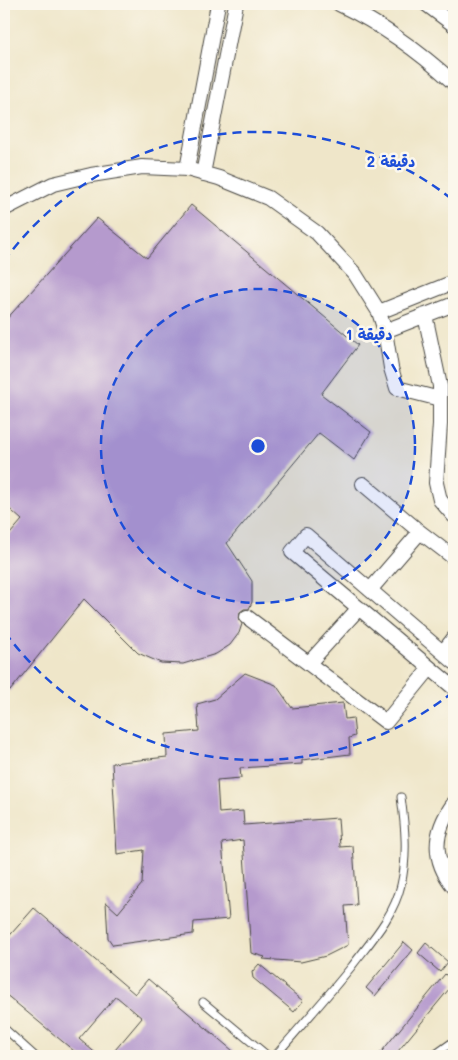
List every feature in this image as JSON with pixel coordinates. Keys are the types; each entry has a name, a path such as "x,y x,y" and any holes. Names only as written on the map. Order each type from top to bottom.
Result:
{"street":[{"path":"187,170 218,4"},
{"path":"203,174 236,4"},
{"path":"339,4 362,15 423,56 454,83"},
{"path":"426,4 454,25"},
{"path":"4,209 53,184 90,175 142,167 187,170 219,178 268,198 317,233 355,274 379,312 397,388 440,399"},
{"path":"379,312 454,282"},
{"path":"385,331 454,304"},
{"path":"425,315 440,386 436,483 440,500 454,516"},
{"path":"363,484 454,558"},
{"path":"370,590 420,532"},
{"path":"454,662 306,535 292,552 454,688"},
{"path":"309,664 359,608"},
{"path":"247,617 386,722 430,668"},
{"path":"443,652 454,638"},
{"path":"454,803 444,818 437,837 438,857 445,876 454,887"}],"lane":[{"path":"276,1056 330,994 380,929 394,906 401,885 405,859 405,821 401,797"},
{"path":"204,1002 268,1056"},
{"path":"4,1028 35,1056"},
{"path":"433,1056 454,1041"}],"building":[{"path":"191,205 358,345 321,394 371,432 354,460 319,433 227,543 252,581 252,602 249,609 244,609 240,612 239,620 242,624 239,633 230,645 216,654 183,664 161,663 138,653 84,599 10,691 4,686 4,541 22,520 4,504 4,322 97,218 147,258"},
{"path":"245,673 276,685 292,708 343,703 345,719 353,718 355,736 349,738 350,754 302,760 302,764 240,768 241,778 217,780 219,813 243,811 244,825 338,818 340,847 353,846 357,905 345,906 348,945 326,956 301,962 263,959 265,957 251,953 243,840 222,843 229,919 194,922 193,934 113,945 108,938 106,902 118,913 142,884 144,850 117,854 112,763 167,757 166,734 199,731 197,704 215,699"},
{"path":"34,908 135,994 148,979 239,1056 110,1056 142,1018 115,997 79,1039 99,1056 80,1056 4,993 4,942"},
{"path":"404,942 413,950 375,996 366,988"},
{"path":"426,943 448,962 440,972 418,953"},
{"path":"259,964 303,1001 294,1012 253,978 252,972"},
{"path":"445,974 454,983 394,1056 378,1056"}]}
